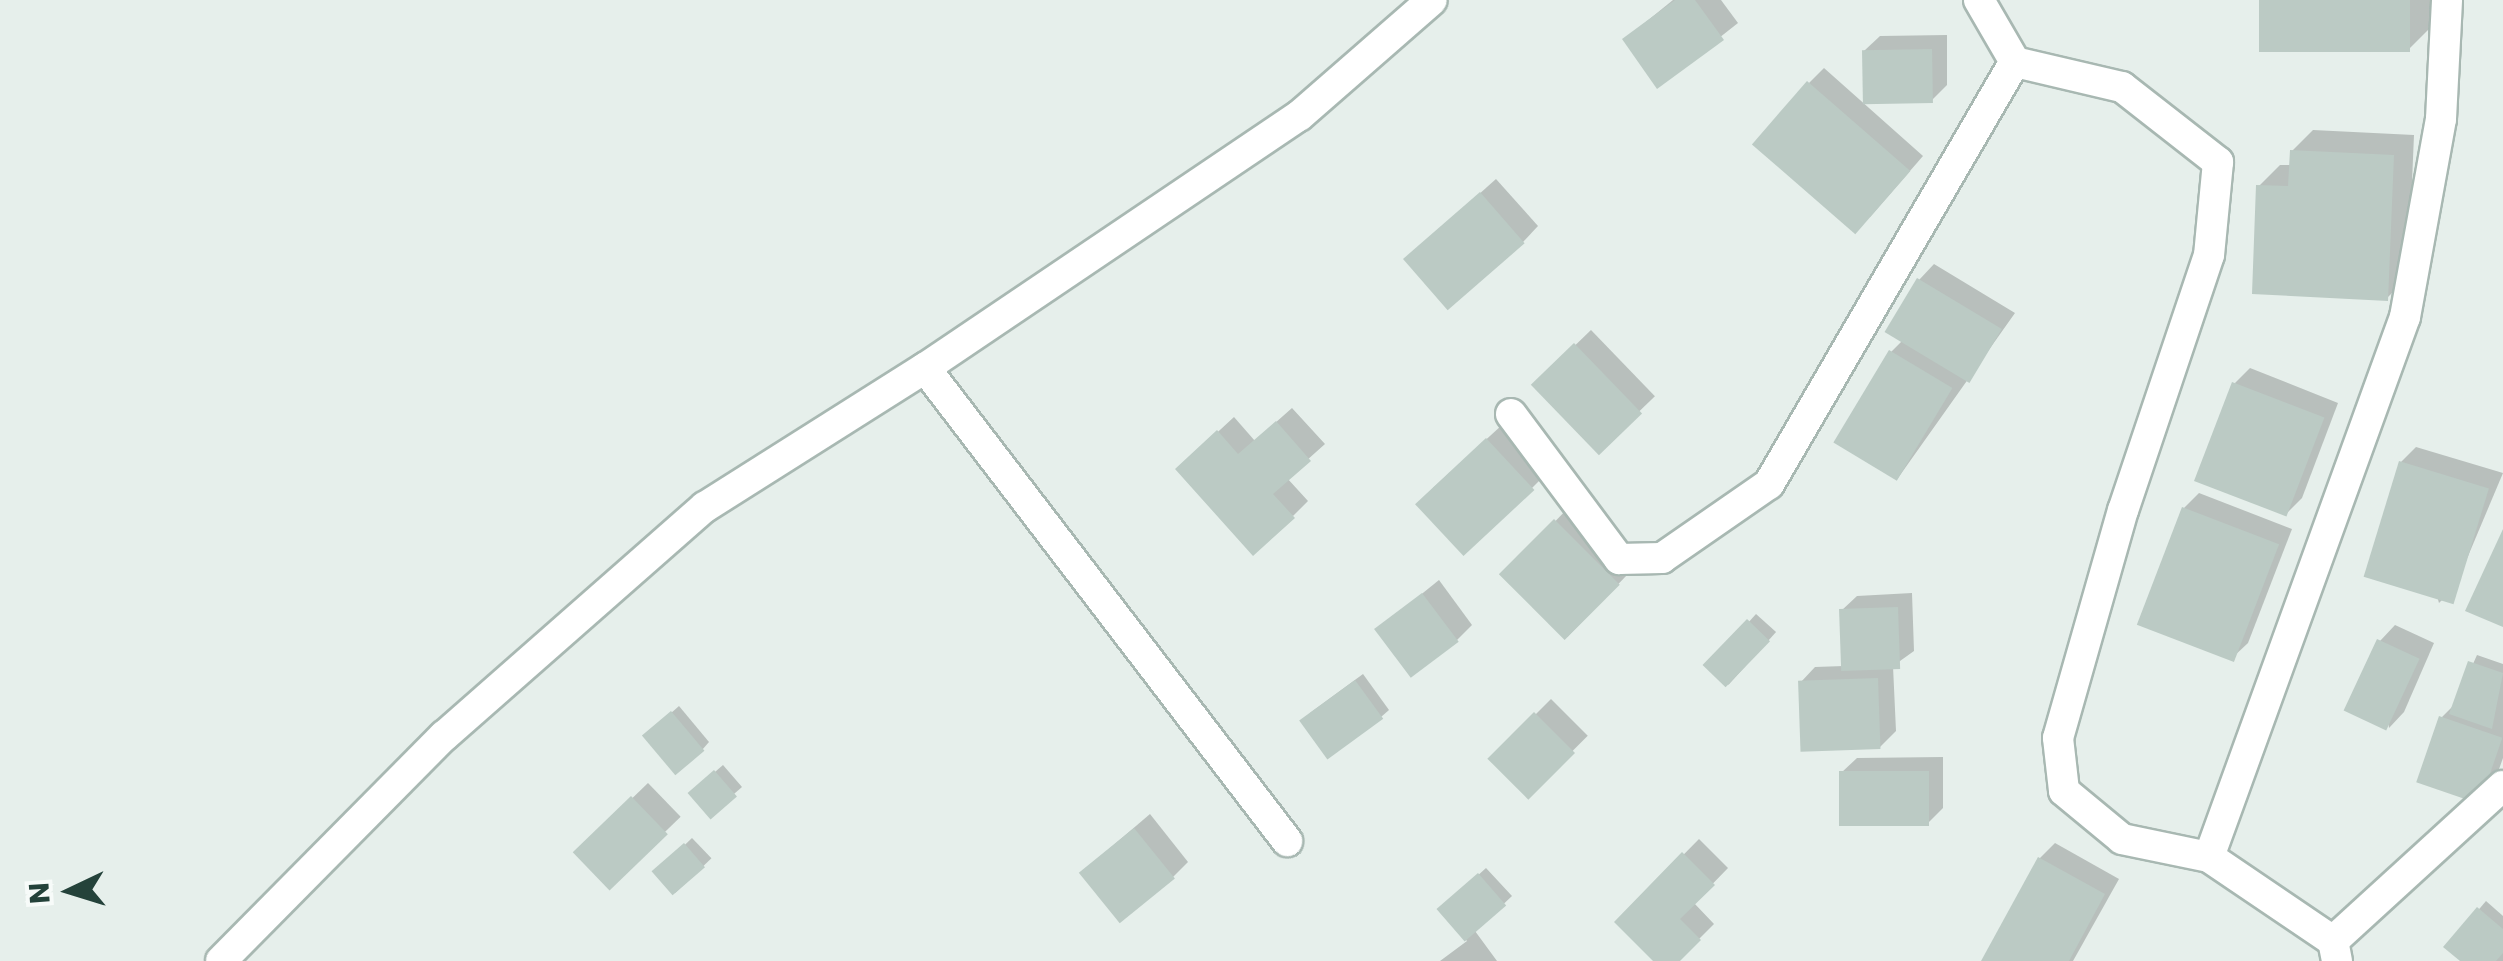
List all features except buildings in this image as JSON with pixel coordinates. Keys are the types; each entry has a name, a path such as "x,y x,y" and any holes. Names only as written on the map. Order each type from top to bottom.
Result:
{"street":[{"path":"221,961 444,736 705,507 926,368 976,328 1300,116 1432,0"},
{"path":"1979,0 2015,62 2122,87 2218,162 2209,255 2123,510 2058,738 2064,791 2122,840 2209,857 2335,951 2503,786"},
{"path":"2209,857 2405,317 2441,119 2447,0"},
{"path":"1512,414 1618,560 1662,558 1754,495 1769,484 2015,62"},
{"path":"926,368 1287,842"}]}
